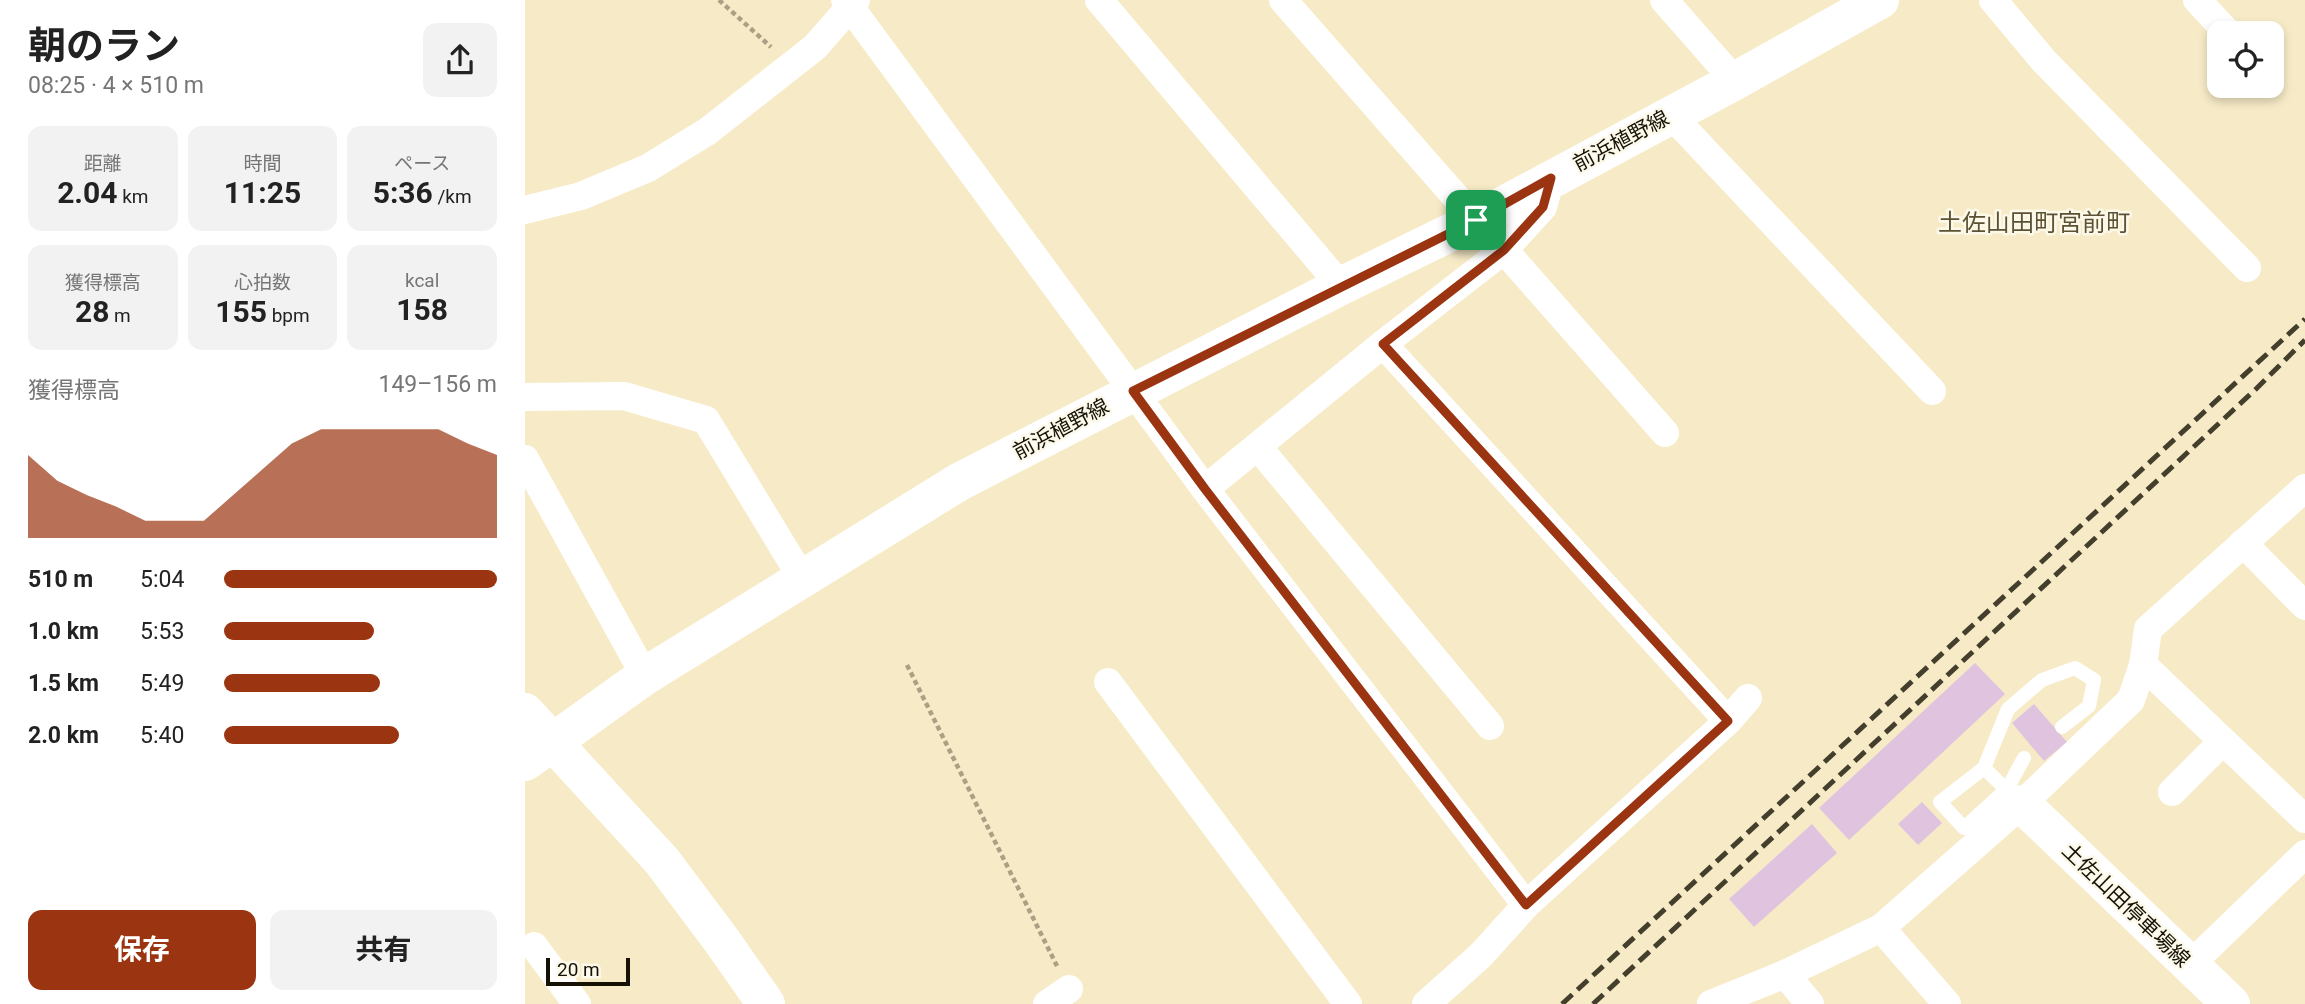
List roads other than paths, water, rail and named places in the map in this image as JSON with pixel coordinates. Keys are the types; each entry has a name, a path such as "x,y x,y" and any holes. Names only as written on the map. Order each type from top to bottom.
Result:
{"main road":[{"name":"前浜植野線","path":"539,752 645,676 959,482 1133,391 1476,220 1880,0"},
{"path":"525,712 539,752 662,861 766,1004"},
{"name":"土佐山田停車場線","path":"2014,797 2231,1004"}],"street":[{"path":"1099,0 1341,286"},
{"path":"1283,0 1476,220"},
{"path":"1664,0 1735,81"},
{"path":"1993,0 2044,61 2247,268"},
{"path":"2197,0 2217,21"},
{"path":"525,210 581,196 648,168 708,131 815,47 850,2 1205,489 1526,905"},
{"path":"1671,115 1932,391"},
{"path":"1205,489 1383,344 1504,250 1543,207 1551,178"},
{"path":"1504,250 1665,433"},
{"path":"1383,344 1728,721"},
{"path":"525,397 624,396 706,420 802,578"},
{"path":"1258,447 1489,726"},
{"path":"525,459 645,676"},
{"path":"1711,1004 1785,974 1881,928 2014,797 2131,700 2143,665 2148,629 2305,488"},
{"path":"2243,543 2305,606"},
{"path":"2143,665 2305,819"},
{"path":"1108,682 1348,1004"},
{"path":"1426,1004 1481,955 1526,905 1728,721 1748,698"},
{"path":"2172,792 2223,741"},
{"path":"2189,966 2305,854"},
{"path":"1881,928 1947,1004"},
{"path":"534,946 577,1004"},
{"path":"1785,974 1810,1004"}],"lane":[{"path":"2024,758 2014,797 1964,828 1940,802 1984,768 2008,709 2042,680 2075,668 2094,680 2089,706 2062,727"},
{"path":"1984,768 2014,797"}],"railway":[{"path":"1562,1004 2305,319"},
{"path":"1593,1004 2256,389 2305,340"}],"district":[{"name":"土佐山田町宮前町","path":"2034,223"}]}
